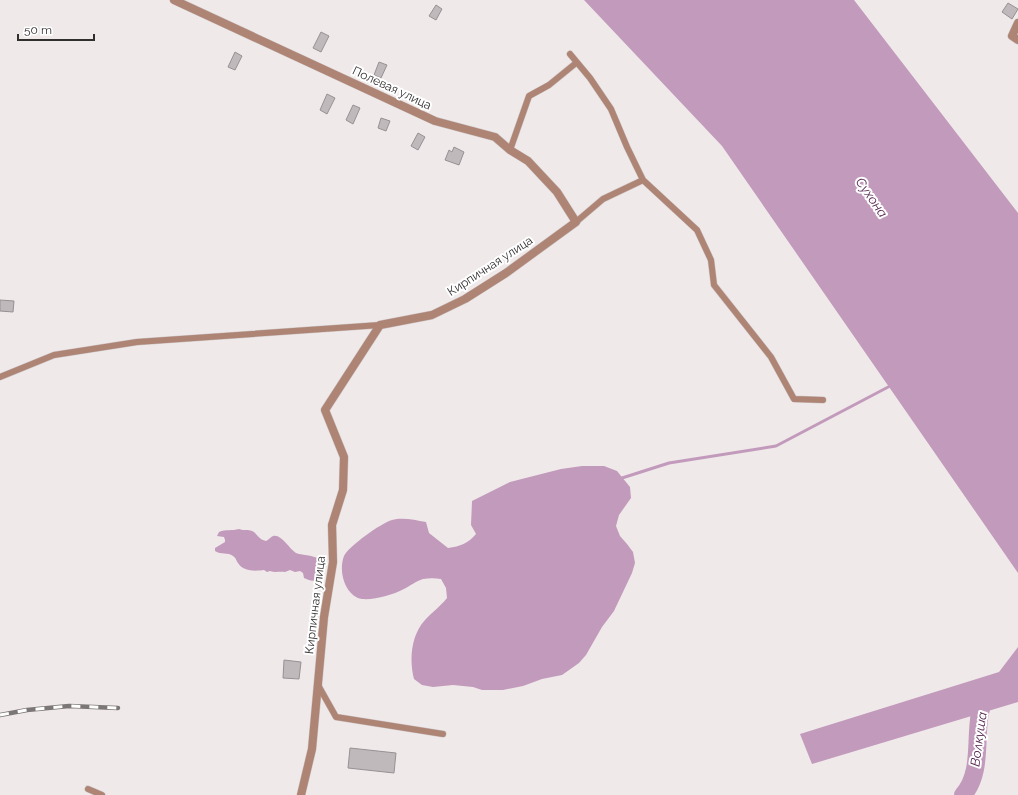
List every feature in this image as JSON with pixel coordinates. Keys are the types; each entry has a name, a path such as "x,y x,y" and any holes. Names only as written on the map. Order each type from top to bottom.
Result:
{"street":[{"name":"Полевая улица","path":"174,0 435,121 495,138 510,150 528,161 557,192 576,222"},
{"path":"1018,23 1012,36 1018,40"},
{"name":"Кирпичная улица","path":"301,795 312,749 324,617 333,562 332,525 343,490 344,456 325,410 380,325 432,314 465,299 506,273 576,222"}],"lane":[{"path":"570,54 590,78 611,109 643,180 697,230 711,260 714,285 772,357 794,399 823,400"},
{"path":"510,150 529,96 549,86 576,63"},
{"path":"576,222 603,199 643,180"},
{"path":"0,377 54,355 137,342 380,325"},
{"path":"318,685 336,717 443,734"},
{"path":"88,789 102,795"}],"water":[{"name":"Сухона","path":"584,0 854,0 1018,213 1018,573 722,146"},
{"path":"582,466 604,466 617,471 630,487 631,498 619,515 616,526 620,536 633,552 635,563 632,573 614,611 602,627 586,655 579,663 562,675 503,690 482,690 473,687 453,685 433,687 422,685 414,679 412,672 412,648 414,640 420,626 447,598 446,588 441,579 428,578 420,580 384,597 362,599 356,597 347,588 344,582 342,562 347,552 358,541 380,526 392,520 400,519 426,522 429,533 448,548 460,545 470,540 476,534 471,525 472,501 510,482 561,469"},
{"path":"239,529 252,531 261,539 266,541 273,536 279,537 296,553 320,559 320,569 318,571 320,575 317,580 312,581 304,578 303,573 300,571 295,572 290,570 285,572 267,572 264,570 254,571 246,569 240,566 231,555 215,551 215,548 225,542 224,537 217,536 219,532"},
{"path":"1018,647 1018,702 812,764 800,734 999,672"}],"building":[{"path":"1008,3 1018,9 1012,19 1002,12"},
{"path":"436,5 442,9 436,20 429,16"},
{"path":"321,32 329,36 321,52 313,48"},
{"path":"235,52 242,56 235,70 228,67"},
{"path":"379,62 387,65 381,78 374,75"},
{"path":"327,94 335,98 327,114 320,110"},
{"path":"353,105 360,108 353,124 346,120"},
{"path":"381,118 390,121 386,131 378,128"},
{"path":"418,133 425,137 418,150 411,146"},
{"path":"454,147 464,152 459,165 445,160 449,150 452,152"},
{"path":"0,300 14,301 13,312 0,311"},
{"path":"284,660 301,662 299,679 283,678"},
{"path":"350,748 396,753 394,773 348,768"}],"waterway":[{"path":"622,478 669,463 776,446 892,385"},
{"name":"Волкуша","path":"963,795 970,784 975,771 978,729 983,703 989,692 994,687 1018,676"}],"railway":[{"path":"0,715 27,710 69,706 118,708"}]}
